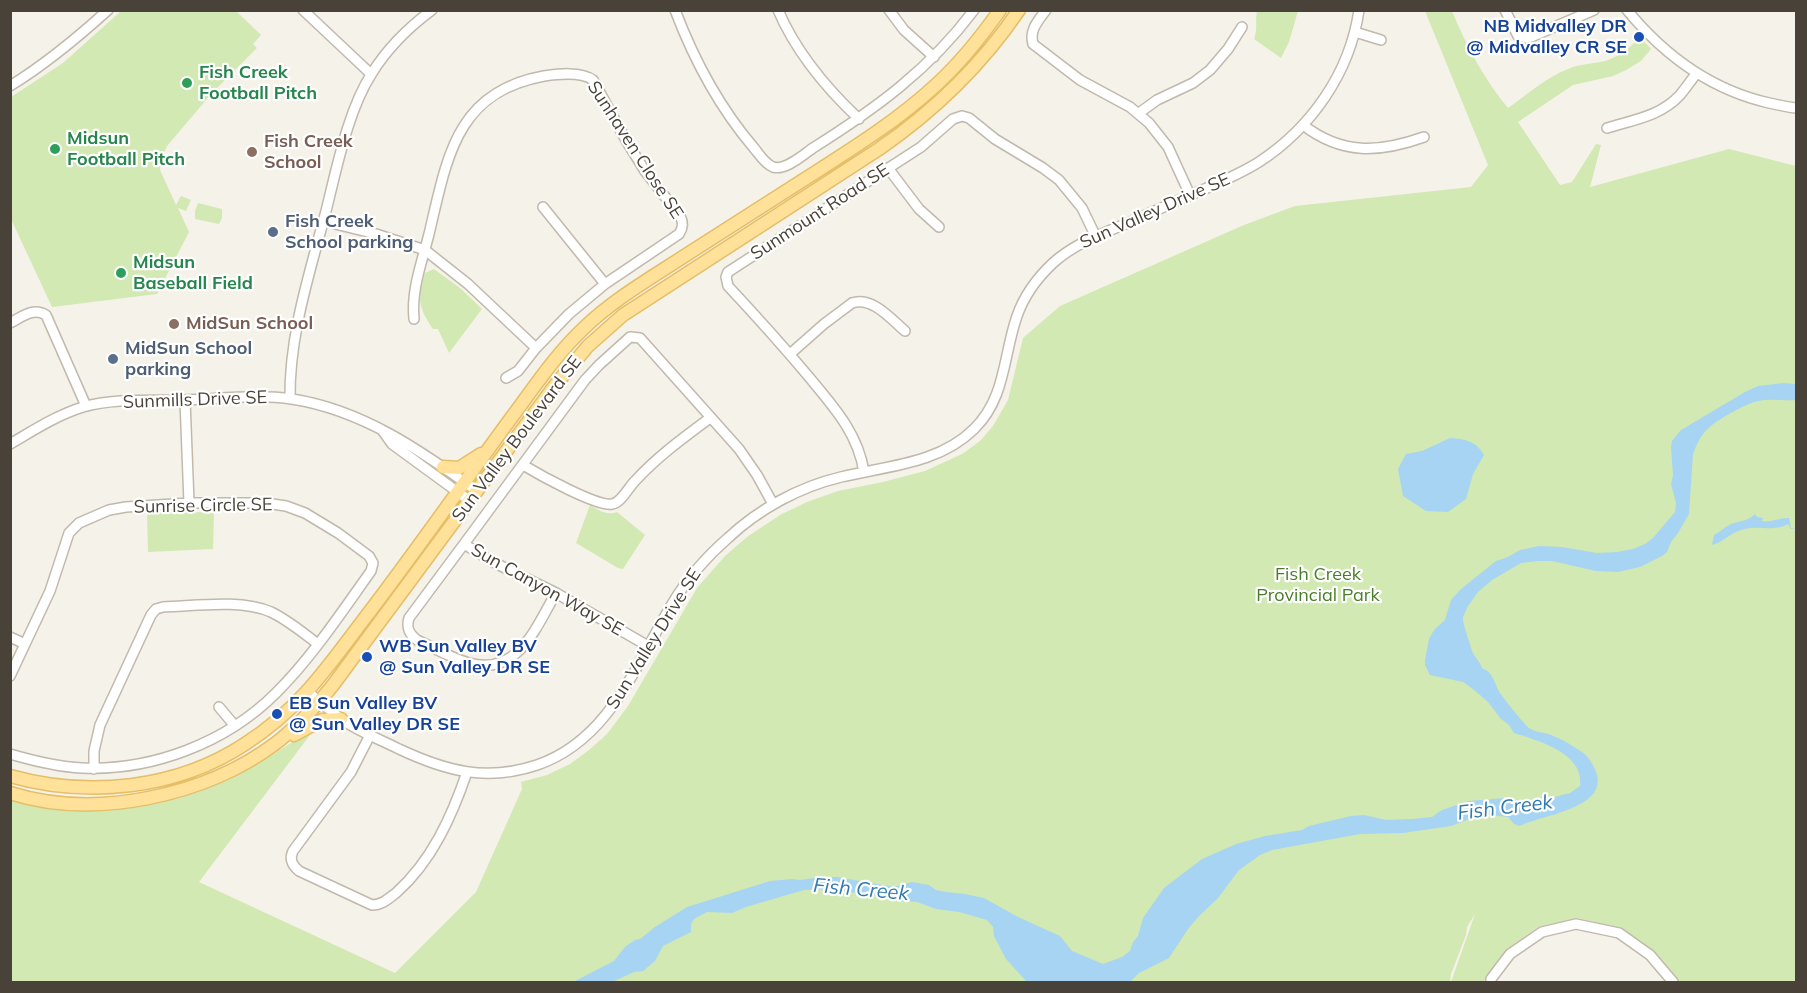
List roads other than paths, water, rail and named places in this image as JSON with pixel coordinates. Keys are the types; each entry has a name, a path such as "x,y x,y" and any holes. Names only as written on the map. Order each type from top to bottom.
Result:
{"main road":[{"name":"Sun Valley Boulevard SE","path":"10,776 39,783 78,788 134,785 170,777 208,763 240,747 278,721 308,692 374,608 559,355 583,329 626,294 896,118 954,67 1000,10"},
{"name":"Sun Valley Boulevard SE","path":"10,793 35,799 73,803 151,798 219,775 252,759 277,742 320,702 566,371 588,346 623,315 917,122 966,76 990,49 1019,10"},
{"path":"443,467 459,468 490,448"},
{"path":"277,742 322,720 341,719"}],"street":[{"path":"10,86 38,69 71,44 108,10"},
{"path":"303,10 371,74"},
{"path":"290,399 291,366 297,330 347,131 371,74 390,48 432,10"},
{"path":"675,10 694,58 733,122 769,165 776,168 784,167 859,119 896,92 934,57 974,10"},
{"path":"778,10 791,35 819,76 859,119"},
{"path":"889,10 904,30 934,57"},
{"path":"1046,10 1031,35 1036,48 1080,80 1139,113 1158,132 1168,147 1190,195"},
{"name":"Sun Valley Drive SE","path":"308,692 341,719 370,735 444,768 490,773 524,769 547,761 578,743 610,711 674,601 703,562 737,530 773,504 825,481 896,466 928,456 952,446 977,427 998,392 1013,327 1028,294 1039,278 1053,263 1078,244 1239,174 1286,142 1304,125 1332,86 1355,32 1359,10"},
{"path":"1505,10 1518,36 1526,38 1594,10"},
{"path":"1627,10 1655,40 1697,73 1741,95 1797,108"},
{"path":"1139,113 1164,95 1193,83 1210,70 1228,49 1242,27"},
{"path":"1355,32 1381,40"},
{"path":"1608,128 1660,111 1679,95 1697,73"},
{"name":"Sunhaven Close SE","path":"425,250 445,165 464,126 476,110 494,94 521,81 548,76 582,75 590,78 645,171 681,216 682,228 679,234 605,284 569,314 536,348 518,371 506,378"},
{"name":"Sunmount Road SE","path":"864,472 862,458 845,422 790,354 728,286 726,280 730,270 921,147 952,119 965,117 1059,180 1082,208 1096,237"},
{"path":"1304,125 1332,142 1354,148 1389,146 1424,137"},
{"path":"888,168 919,209 939,227"},
{"path":"543,207 605,284"},
{"path":"323,220 425,250 468,284 536,348"},
{"path":"414,319 415,287 425,250"},
{"path":"790,354 824,324 857,301 872,304 905,331"},
{"path":"10,323 32,312 46,315 86,406"},
{"name":"Sun Canyon Way SE","path":"648,646 556,593 509,572 464,544 585,380 630,337 642,340 739,449 758,475 773,504"},
{"name":"Sunmills Drive SE","path":"10,444 62,415 86,406 123,401 290,399 343,412 394,435 443,467 461,487"},
{"path":"185,400 189,503"},
{"path":"523,465 567,489 610,505 617,502 647,468 710,418"},
{"name":"Sunmills Drive SE","path":"382,430 392,444 473,496"},
{"name":"Sunrise Circle SE","path":"10,676 50,591 69,533 79,523 99,513 117,508 189,503 265,503 286,506 314,517 369,556 373,563 371,572 293,675 274,695 235,726 205,742 173,755 126,766 94,769 54,765 10,754"},
{"path":"464,544 409,618 408,629 417,640 468,663 482,665 499,663 516,654 526,644 556,593"},
{"path":"94,769 94,751 100,726 151,615 156,609 240,605 256,607 279,616 318,644"},
{"path":"10,637 26,644"},
{"path":"219,707 235,726"},
{"path":"370,735 351,772 293,851 291,857 298,871 372,905 385,902 423,864 443,830 467,772"},
{"path":"1491,982 1510,954 1542,932 1576,924 1619,933 1650,955 1674,982"}],"water":[{"name":"Fish Creek","path":"1796,384 1796,400 1753,402 1720,419 1702,435 1693,454 1689,514 1667,552 1662,556 1640,567 1618,572 1596,571 1552,561 1521,563 1492,580 1478,592 1468,606 1463,621 1472,651 1482,668 1491,675 1500,693 1529,728 1567,743 1585,754 1593,766 1597,775 1597,787 1591,796 1569,810 1520,826 1514,824 1508,817 1484,814 1451,826 1403,833 1360,834 1272,850 1260,855 1239,870 1218,898 1188,929 1169,958 1139,973 1130,982 1027,982 1006,959 994,936 993,927 987,920 959,912 936,909 917,902 828,889 804,890 732,913 707,912 694,919 691,932 663,946 655,961 643,971 634,972 612,982 573,982 614,961 625,947 687,907 770,881 821,877 837,877 894,887 912,882 929,885 936,890 984,898 1060,936 1072,951 1103,964 1122,957 1130,951 1138,936 1143,918 1164,888 1202,859 1236,844 1265,836 1302,830 1309,826 1351,816 1364,815 1386,820 1432,817 1442,810 1469,801 1505,798 1531,803 1570,793 1580,786 1580,776 1571,760 1563,753 1514,733 1488,702 1463,682 1430,675 1425,665 1429,639 1434,630 1445,620 1451,600 1461,589 1496,561 1520,550 1539,546 1597,553 1633,549 1645,544 1675,512 1676,503 1671,484 1673,475 1671,447 1672,441 1681,430 1758,386"},
{"path":"1450,438 1470,442 1484,455 1473,474 1466,499 1448,512 1426,511 1403,496 1398,469 1406,454 1422,451"},
{"path":"1755,514 1763,518 1762,521 1789,518 1791,528 1796,529 1791,529 1788,524 1775,528 1747,528 1712,545 1714,535 1731,524"}],"place":[{"name":"NB Midvalley DR @ Midvalley CR SE","path":"1639,37"},
{"name":"Fish Creek Football Pitch","path":"187,83"},
{"name":"Midsun Football Pitch","path":"55,149"},
{"name":"Fish Creek School","path":"252,152"},
{"name":"Fish Creek School parking","path":"273,232"},
{"name":"Midsun Baseball Field","path":"121,273"},
{"name":"MidSun School","path":"174,324"},
{"name":"MidSun School parking","path":"113,359"},
{"name":"WB Sun Valley BV @ Sun Valley DR SE","path":"367,657"},
{"name":"EB Sun Valley BV @ Sun Valley DR SE","path":"277,714"}],"park label":[{"name":"Fish Creek Provincial Park","path":"1318,585"}]}
